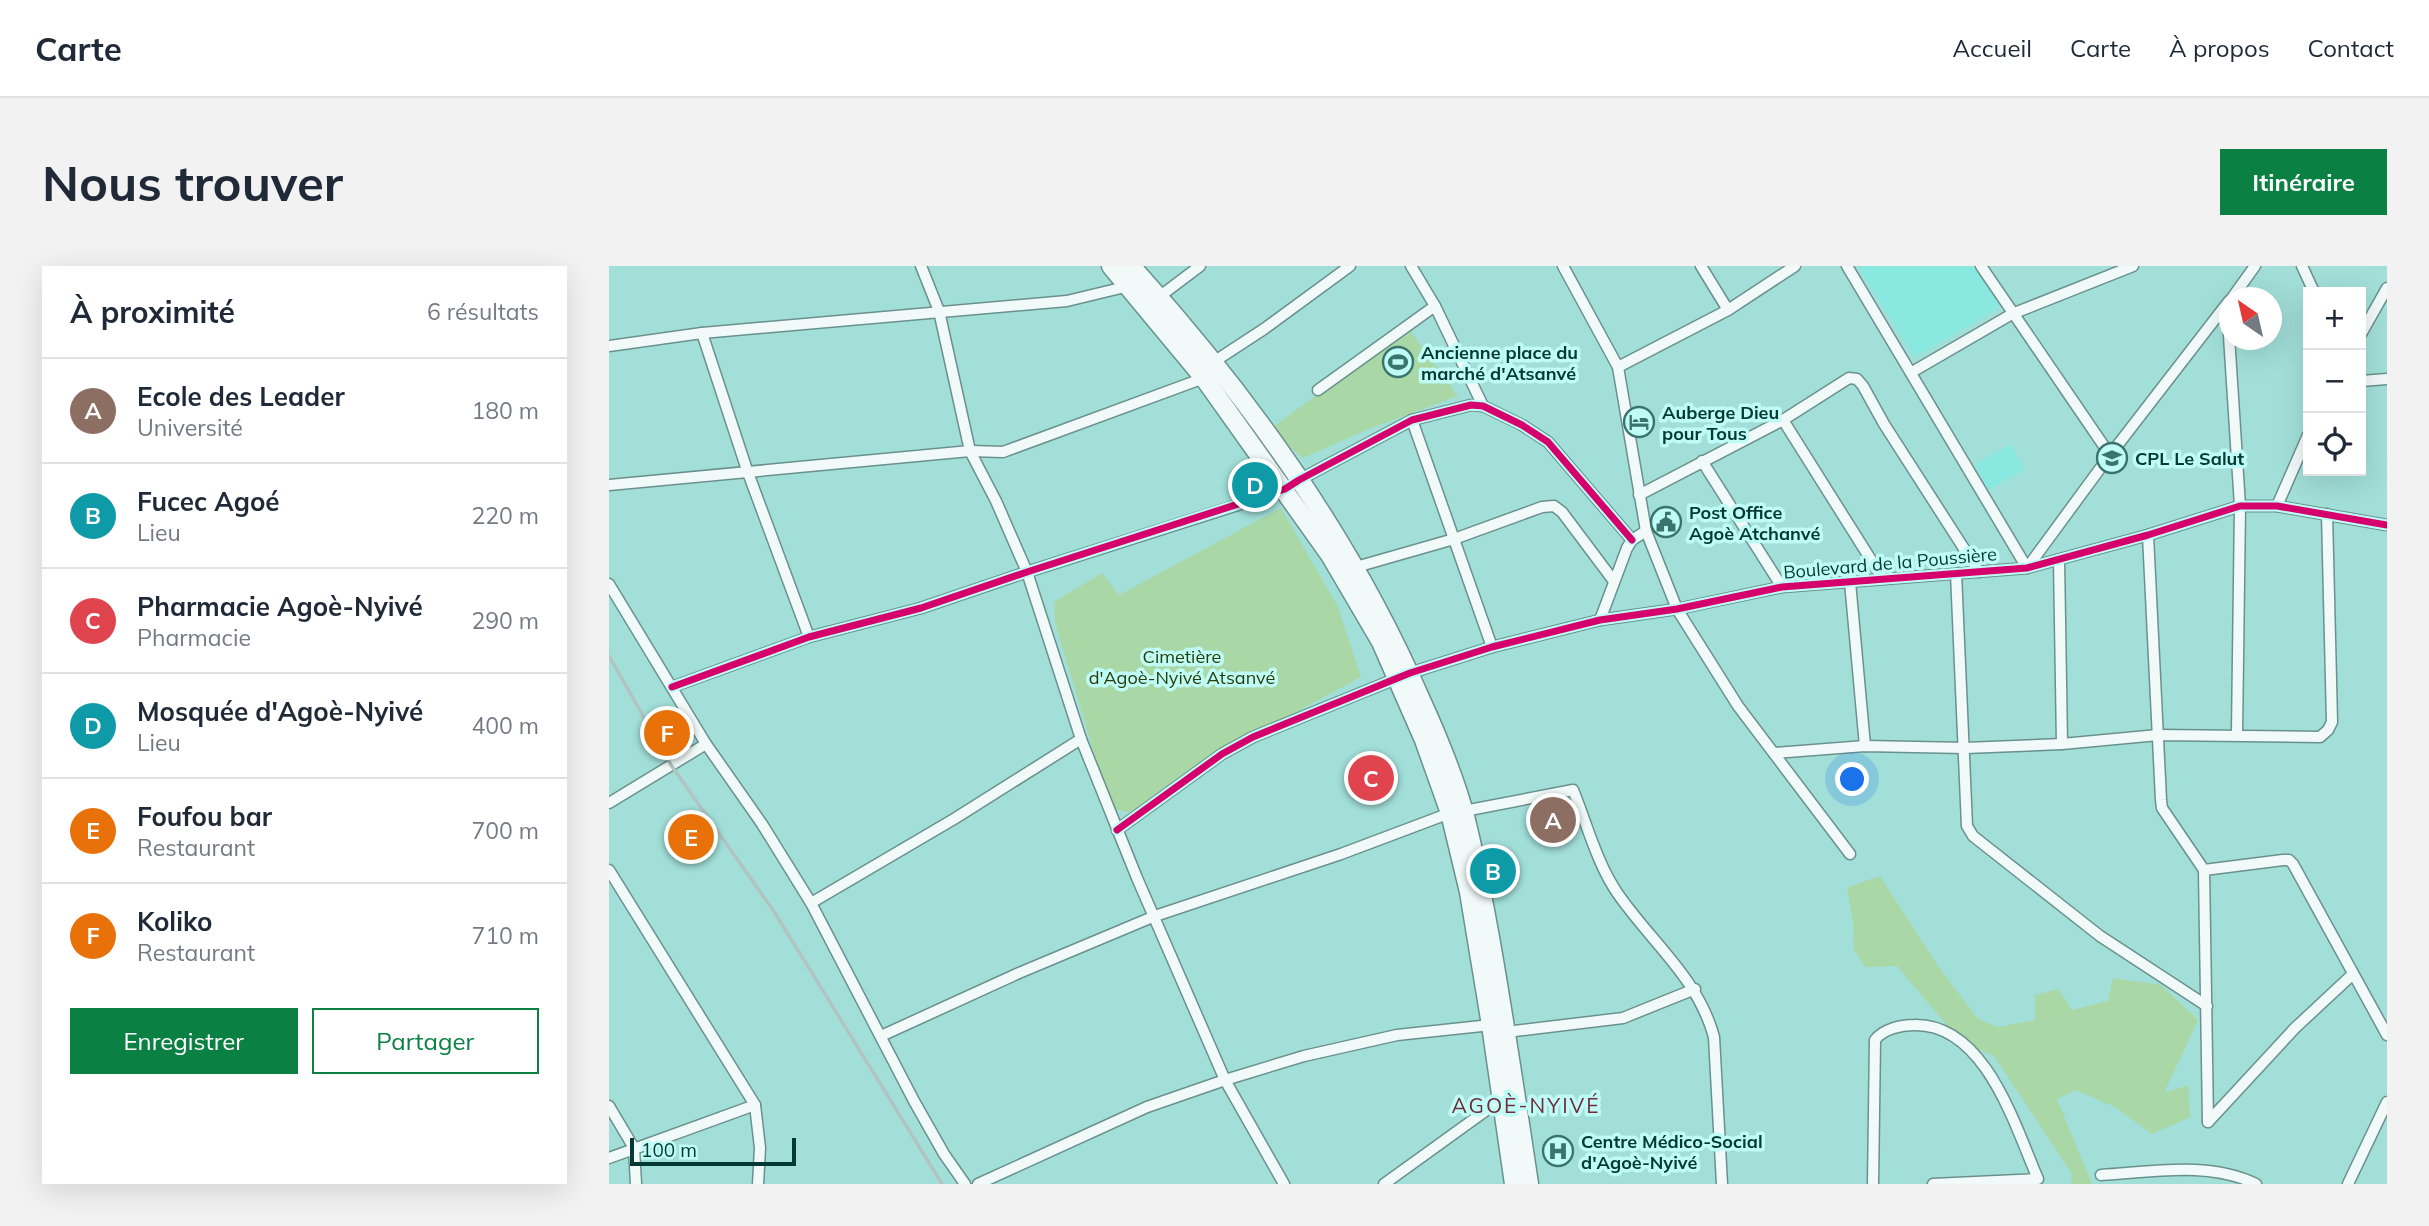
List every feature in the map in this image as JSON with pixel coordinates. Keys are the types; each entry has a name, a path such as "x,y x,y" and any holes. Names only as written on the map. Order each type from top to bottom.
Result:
{"highway":[{"path":"1111,266 1129,286 1152,302"},
{"path":"1131,266 1152,302 1208,370 1356,567 1403,675 1449,768 1457,812 1482,892 1499,1028 1529,1184"},
{"path":"1292,485 1381,642 1403,675"},
{"path":"1499,1028 1502,1099 1514,1184"}],"street":[{"path":"921,266 939,311 970,451 996,500 1027,572 1081,739 1117,830 1225,1080 1284,1184"},
{"path":"1152,302 1200,266"},
{"path":"609,485 970,451 1003,452 1208,370 1350,266"},
{"path":"1411,266 1435,306 1483,406"},
{"path":"1563,266 1618,367 1646,531 1677,609 1738,706 1850,854"},
{"path":"1701,266 1728,310"},
{"path":"1618,367 1728,310 1795,266"},
{"path":"1847,266 2027,568 2219,314"},
{"path":"1981,266 2110,455"},
{"path":"1912,372 2012,314 2133,266"},
{"path":"2239,287 2255,266"},
{"path":"2302,266 2312,287"},
{"path":"609,346 702,333 1067,301 1129,286"},
{"path":"2366,325 2387,288"},
{"path":"1318,390 1435,306"},
{"path":"702,333 747,470 809,637"},
{"path":"2232,350 2240,506 2237,734"},
{"path":"1639,495 1783,420 1849,378 1857,379 1979,572"},
{"path":"2366,381 2387,379"},
{"path":"672,687 809,637 921,608 1292,485 1412,420 1471,405 1483,406 1522,425 1548,442 1632,540"},
{"path":"1412,420 1492,647"},
{"path":"1783,420 1883,579"},
{"path":"2277,506 2303,446"},
{"path":"1702,461 1782,587"},
{"path":"1356,567 1454,539 1542,507 1554,506 1562,512 1613,580"},
{"name":"Boulevard de la Poussière","path":"1117,830 1237,745 1403,675 1492,647 1599,620 1677,609 1782,587 2027,568 2148,535 2240,506 2277,506 2387,525"},
{"path":"1775,753 1865,747 1965,748 2062,744 2158,735 2321,737 2332,722 2327,514"},
{"path":"1599,620 1613,580 1632,540 1646,531"},
{"path":"2148,535 2162,808 2204,870 2208,1122 2295,1028 2353,974"},
{"path":"2059,560 2062,744"},
{"path":"1956,573 1967,826 1980,844 2099,936 2207,1006"},
{"path":"1850,582 1865,747"},
{"path":"609,584 706,744 762,824 811,903 914,1101 965,1184"},
{"path":"811,903 954,819 1081,739"},
{"path":"609,803 706,744"},
{"path":"881,1036 1019,973 1155,916 1457,812 1573,790 1610,881 1619,896 1695,989 1714,1037 1722,1184"},
{"path":"2204,870 2289,860 2387,1035"},
{"path":"609,870 755,1105 760,1148 758,1184"},
{"path":"978,1184 1147,1107 1304,1056 1397,1035 1623,1018 1695,989"},
{"path":"1873,1184 1875,1040 1881,1033 1906,1025 1923,1024 1940,1027 1957,1039 1990,1072 2038,1179 1933,1184"},
{"path":"1384,1184 1502,1099"},
{"path":"609,1158 755,1105"},
{"path":"2348,1184 2386,1105"},
{"path":"609,1106 634,1148 636,1184"},
{"path":"2101,1175 2220,1171 2256,1184"}],"shaded area":[{"path":"1857,266 1973,266 2001,307 1915,357"},
{"path":"2011,444 2024,470 1989,490 1975,465"},
{"path":"1566,798 1578,831 1537,839 1530,808"}],"green space":[{"name":"Ancienne place du marché d'Atsanvé","path":"1408,328 1458,396 1366,430 1303,458 1269,430"},
{"name":"Cimetière d'Agoè-Nyivé Atsanvé","path":"1281,508 1338,607 1361,677 1218,754 1140,814 1111,809 1055,623 1054,602 1102,573 1119,595"},
{"path":"1880,876 1938,966 1978,1019 1998,1027 2035,1020 2035,995 2058,989 2072,1010 2108,1001 2113,978 2161,985 2198,1020 2164,1093 2188,1085 2190,1117 2152,1134 2115,1107 2076,1090 2057,1099 2092,1184 2071,1184 2072,1174 1994,1056 1961,1042 1897,966 1865,967 1854,950 1853,921 1847,888"}],"railway":[{"path":"609,656 671,765 775,913 942,1184"}],"cycle path":[{"path":"672,687 809,637 921,608 1285,489 1412,420 1471,405 1483,406 1522,425 1548,442 1632,540"},
{"path":"1117,830 1222,754 1253,737 1410,673 1492,647 1600,620 1677,609 1782,587 2027,568 2148,535 2240,506 2277,506 2387,525"}],"place":[{"name":"Ancienne place du marché d'Atsanvé","path":"1398,362"},
{"name":"Auberge Dieu pour Tous","path":"1639,422"},
{"name":"CPL Le Salut","path":"2112,458"},
{"name":"Mosquée d'Agoè-Nyivé","path":"1255,485"},
{"name":"Post Office Agoè Atchanvé","path":"1666,522"},
{"name":"Koliko","path":"667,733"},
{"name":"Pharmacie Agoè-Nyivé","path":"1371,778"},
{"name":"Ecole des Leader","path":"1553,820"},
{"name":"Foufou bar","path":"691,837"},
{"name":"Fucec Agoé","path":"1493,871"},
{"name":"Centre Médico-Social d'Agoè-Nyivé","path":"1558,1151"}],"district":[{"name":"AGOÈ-NYIVÉ","path":"1526,1105"}]}
